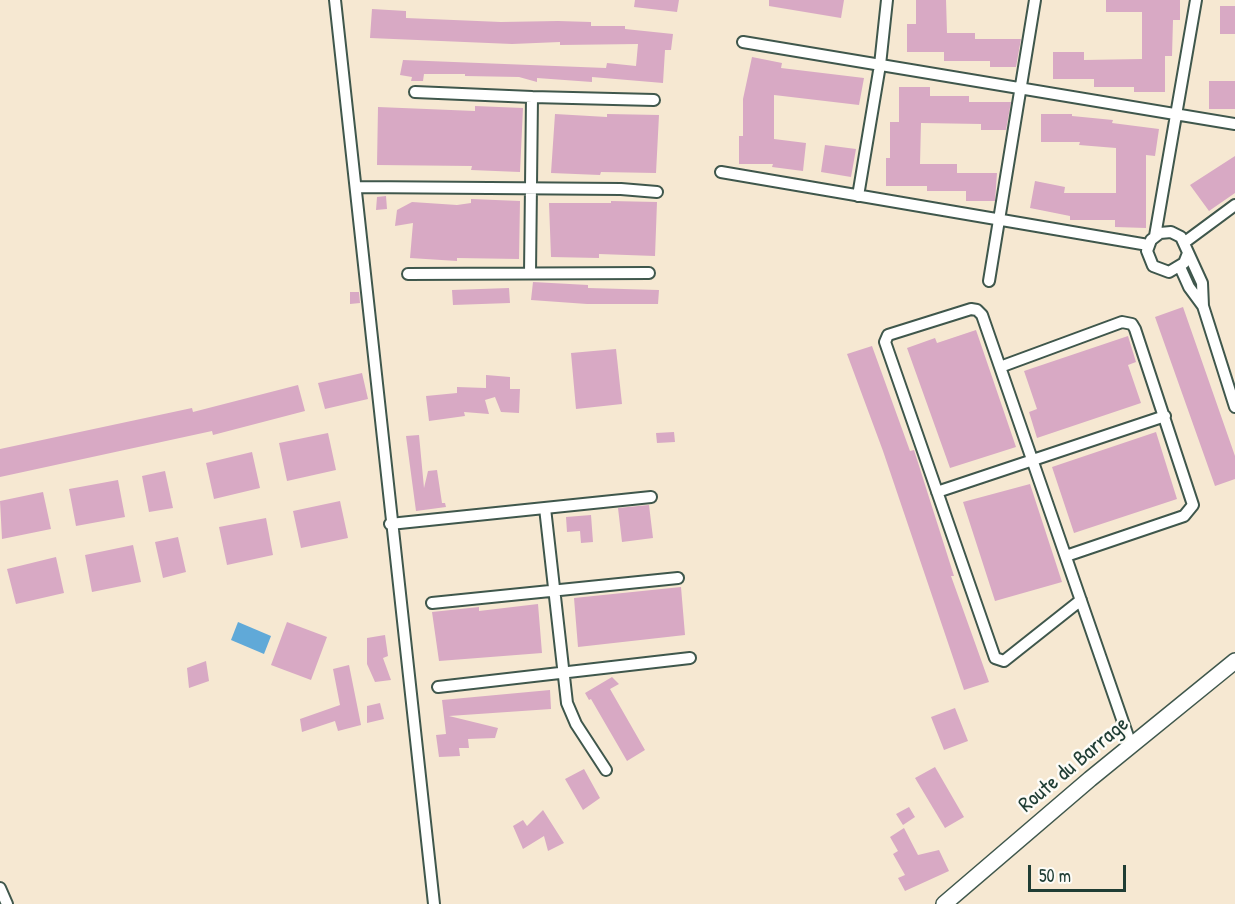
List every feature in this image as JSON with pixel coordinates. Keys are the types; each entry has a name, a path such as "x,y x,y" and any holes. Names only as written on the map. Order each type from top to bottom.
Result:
{"main road":[{"name":"Route du Barrage","path":"945,904 1131,745 1235,661"}],"street":[{"path":"336,0 390,524 434,904"},
{"path":"858,195 880,64 887,0"},
{"path":"989,281 1035,0"},
{"path":"1180,267 1169,272 1158,270 1148,257 1196,0"},
{"path":"743,42 1235,124"},
{"path":"415,92 654,100"},
{"path":"530,273 531,97"},
{"path":"721,172 999,220 1151,241 1171,232 1186,247 1202,283 1203,306"},
{"path":"357,187 621,189 657,192"},
{"path":"1235,205 1186,247 1180,267 1203,306 1235,407"},
{"path":"408,274 649,273"},
{"path":"1081,600 1004,661 997,660 993,656 885,338 888,335 974,309 982,315 1066,556 1131,745"},
{"path":"1000,367 1122,322 1129,322 1136,330 1194,501 1192,510 1184,516 1066,556"},
{"path":"937,492 1165,416"},
{"path":"390,524 651,496"},
{"path":"545,508 563,672 570,711 606,770"},
{"path":"432,603 678,578"},
{"path":"438,687 690,658"},
{"path":"0,888 7,904"}],"water":[{"path":"238,622 271,636 264,654 231,640"}],"building":[{"path":"635,0 679,0 677,12 634,7"},
{"path":"769,0 844,0 841,18 769,6"},
{"path":"916,0 946,0 947,33 975,33 975,39 1021,39 1016,67 990,67 990,61 944,61 944,52 907,52 907,24 916,24"},
{"path":"1106,0 1180,0 1180,20 1173,20 1172,56 1165,56 1165,92 1134,92 1134,87 1094,87 1094,79 1053,79 1053,52 1084,52 1084,60 1142,59 1142,12 1106,12"},
{"path":"1220,6 1235,6 1235,34 1220,34"},
{"path":"372,9 406,11 406,18 501,22 591,22 591,26 625,26 625,29 673,34 671,50 665,50 663,83 592,77 592,82 537,78 537,82 519,77 465,76 465,74 424,74 423,81 411,81 412,77 400,75 403,60 606,68 607,63 636,66 638,44 560,45 560,42 512,44 370,38"},
{"path":"752,57 782,63 781,68 864,78 859,105 774,95 774,139 806,143 803,171 772,167 773,164 739,164 739,136 743,136 743,99"},
{"path":"1209,81 1235,81 1235,109 1209,109"},
{"path":"899,87 930,87 930,96 969,96 969,102 1011,102 1006,130 981,130 981,124 921,123 920,164 957,164 957,173 997,173 995,201 966,201 966,191 927,191 927,186 886,186 886,158 890,158 890,122 899,122"},
{"path":"475,106 523,108 520,172 471,170 472,166 377,165 378,107 475,111"},
{"path":"555,114 607,117 607,114 659,115 656,173 601,172 600,175 551,173"},
{"path":"1041,114 1072,114 1072,116 1113,120 1112,123 1159,129 1155,156 1146,155 1146,228 1115,227 1115,220 1070,220 1070,216 1030,208 1035,181 1065,187 1064,193 1116,193 1116,148 1079,145 1080,142 1041,142"},
{"path":"825,145 856,149 851,177 821,172"},
{"path":"1235,156 1235,193 1209,211 1190,185"},
{"path":"386,196 387,209 376,210 377,197"},
{"path":"471,199 520,201 519,259 457,258 457,261 410,258 413,223 395,226 397,210 412,202 457,205 471,203"},
{"path":"611,201 657,202 655,256 599,254 599,258 551,257 549,203 611,203"},
{"path":"533,282 588,285 588,288 659,290 658,304 587,304 531,300"},
{"path":"509,288 510,303 453,305 452,290"},
{"path":"350,292 359,292 360,303 350,304"},
{"path":"1183,307 1235,456 1235,479 1215,486 1155,317"},
{"path":"976,330 1016,447 950,468 907,348 935,338 937,343"},
{"path":"1128,336 1136,362 1128,365 1141,403 1037,438 1029,412 1037,409 1024,371"},
{"path":"872,346 910,451 914,450 954,576 951,576 989,682 964,690 883,451 847,354"},
{"path":"616,349 622,404 576,409 571,353"},
{"path":"362,373 368,399 325,409 318,383"},
{"path":"486,375 510,377 510,389 520,389 519,413 501,412 495,397 485,400 489,414 464,412 465,416 429,421 426,396 457,393 457,387 486,388"},
{"path":"298,385 305,411 213,435 212,431 0,477 0,449 192,408 193,412"},
{"path":"674,432 675,442 657,443 656,433"},
{"path":"1156,432 1177,499 1074,533 1052,467"},
{"path":"328,433 336,470 287,481 279,443"},
{"path":"419,435 424,488 428,471 437,470 442,503 445,503 446,507 416,511 406,436"},
{"path":"252,452 260,488 214,499 206,463"},
{"path":"165,471 173,508 149,512 142,476"},
{"path":"118,480 125,517 76,526 69,489"},
{"path":"1030,484 1062,582 995,601 963,502"},
{"path":"43,492 51,529 2,539 0,501"},
{"path":"340,501 348,538 301,548 293,511"},
{"path":"649,505 653,538 622,542 618,508"},
{"path":"591,515 593,542 581,543 580,531 567,532 566,517"},
{"path":"266,518 273,555 227,565 219,527"},
{"path":"178,537 186,572 163,578 155,542"},
{"path":"133,545 141,582 92,592 85,555"},
{"path":"56,557 64,593 16,604 7,569"},
{"path":"681,587 685,635 578,647 574,598"},
{"path":"538,604 542,653 439,661 432,612 479,607 479,611"},
{"path":"287,622 327,637 311,680 271,665"},
{"path":"385,635 388,656 383,658 391,680 375,682 367,664 367,638"},
{"path":"206,661 209,681 189,688 187,668"},
{"path":"349,665 361,725 338,731 335,721 302,732 300,719 340,705 333,669"},
{"path":"612,677 619,684 610,689 645,750 627,761 591,699 589,700 585,693"},
{"path":"550,690 551,709 449,716 498,728 495,738 468,739 469,748 459,748 460,756 439,757 436,735 446,734 442,700"},
{"path":"380,703 384,719 367,723 367,706"},
{"path":"955,708 968,741 944,750 931,717"},
{"path":"935,767 964,817 945,828 915,778"},
{"path":"584,769 600,798 583,810 565,779"},
{"path":"909,807 915,817 903,825 896,814"},
{"path":"543,810 564,843 548,851 544,836 523,849 513,826 523,820 527,826"},
{"path":"904,828 918,855 939,850 949,871 905,891 898,878 905,875 893,854 898,851 890,837"}]}
